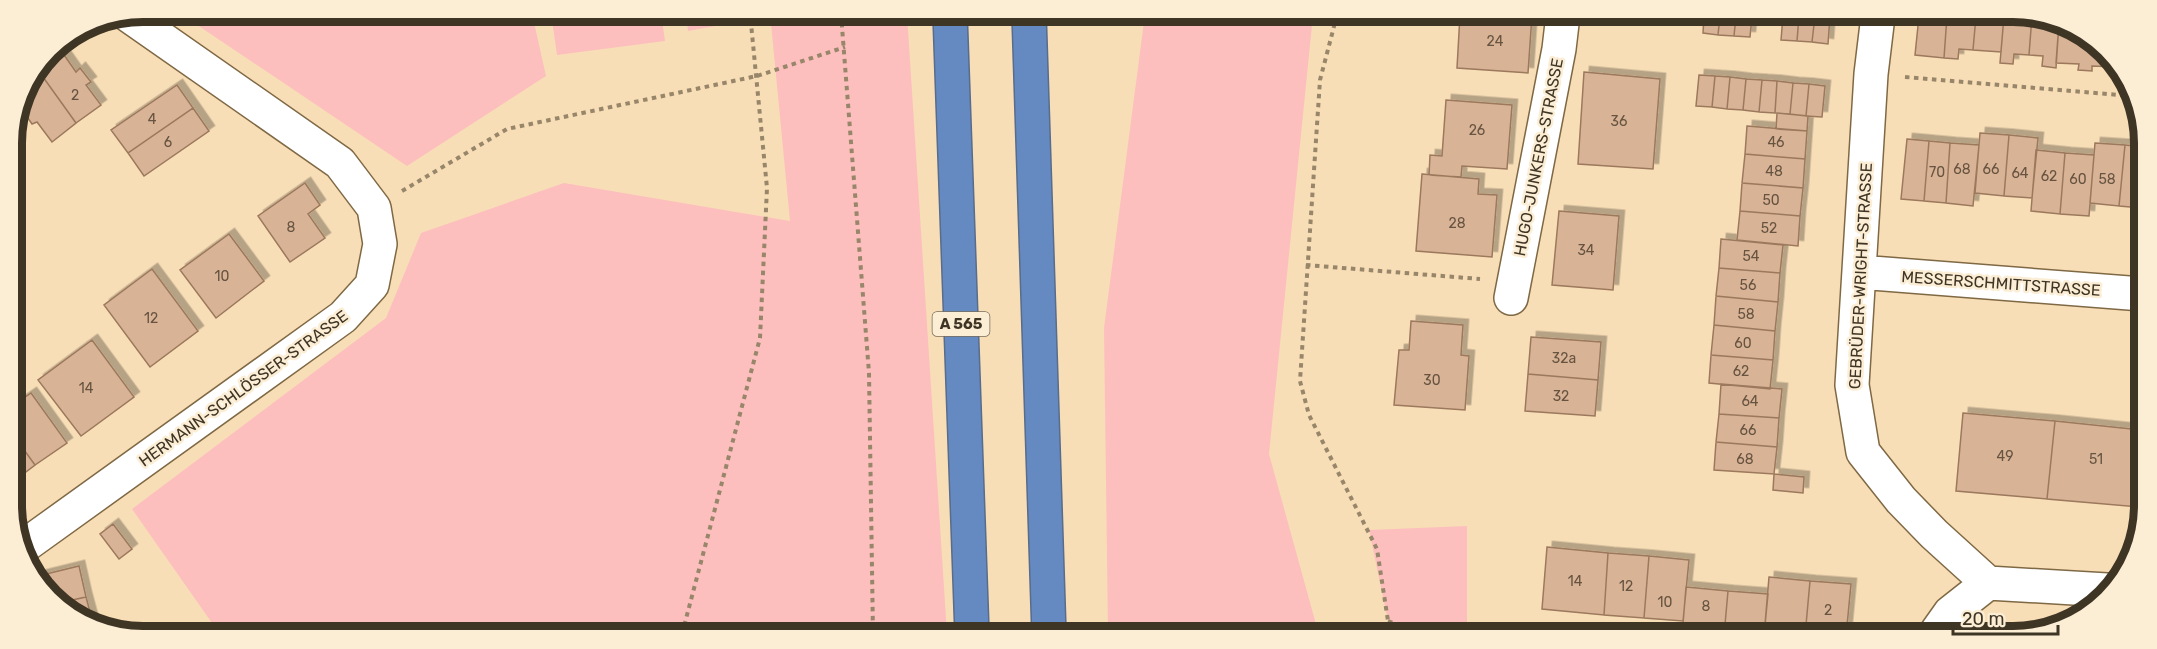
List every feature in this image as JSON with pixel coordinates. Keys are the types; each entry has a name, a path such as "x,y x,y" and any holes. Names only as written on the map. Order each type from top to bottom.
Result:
{"highway":[{"name":"A 565","path":"950,22 972,626"},
{"path":"1029,22 1049,626"}],"street":[{"name":"HUGO-JUNKERS-STRASSE","path":"1512,290 1559,49 1562,22"},
{"name":"GEBRÜDER-WRIGHT-STRASSE","path":"1877,22 1871,74 1852,385 1863,452 1917,517 1988,583"},
{"name":"HERMANN-SCHLÖSSER-STRASSE","path":"28,542 343,317 372,285 380,244 374,208 340,164 139,23"},
{"name":"MESSERSCHMITTSTRASSE","path":"1859,272 2134,293"},
{"path":"1941,626 1950,613 1988,583 2100,590"}],"path":[{"path":"684,626 760,338 767,188 751,22"},
{"path":"842,22 869,373 873,626"},
{"path":"1335,22 1320,80 1300,381 1309,415 1377,549 1388,621 1387,626"},
{"path":"374,208 507,129 757,76 845,47"},
{"path":"1871,74 2124,95"},
{"path":"1306,265 1512,290"},
{"path":"1388,621 1400,626"}],"shaded area":[{"path":"193,22 534,22 546,76 407,166"},
{"path":"552,22 662,22 665,41 557,55"},
{"path":"687,22 714,22 715,26 688,31"},
{"path":"771,22 908,22 946,626 214,626 132,509 386,318 421,233 564,183 790,221"},
{"path":"1144,22 1312,22 1269,454 1317,626 1108,626 1104,328"},
{"path":"1467,526 1467,626 1386,626 1388,621 1369,530"}],"building":[{"path":"1460,22 1532,22 1528,73 1457,68"},
{"path":"1704,22 1719,22 1718,35 1703,33"},
{"path":"1719,22 1735,22 1734,36 1718,35"},
{"path":"1735,22 1751,22 1750,37 1734,36"},
{"path":"1782,22 1799,22 1797,41 1781,40"},
{"path":"1799,22 1814,22 1812,42 1797,41"},
{"path":"1814,22 1830,22 1828,44 1812,42"},
{"path":"1918,22 1947,22 1944,58 1915,55"},
{"path":"1947,22 1975,22 1973,50 1959,49 1958,59 1944,58"},
{"path":"1975,22 2004,22 2001,52 1973,50"},
{"path":"2003,22 2031,24 2029,55 2014,54 2013,64 2000,63"},
{"path":"2031,24 2058,31 2056,68 2042,66 2043,56 2029,55"},
{"path":"2058,31 2087,47 2107,67 2092,66 2092,71 2078,70 2079,64 2056,63"},
{"path":"63,53 76,72 80,68 91,82 86,85 101,105 76,123 43,77"},
{"path":"1584,72 1660,79 1653,169 1578,164"},
{"path":"1699,75 1715,76 1712,107 1696,106"},
{"path":"1715,76 1730,77 1727,109 1712,107"},
{"path":"43,77 76,123 52,142 37,122 32,124 26,116 32,97"},
{"path":"1730,77 1746,79 1743,110 1727,109"},
{"path":"1746,79 1762,80 1759,112 1743,110"},
{"path":"1762,80 1777,81 1775,113 1759,112"},
{"path":"1777,81 1793,83 1790,114 1775,113"},
{"path":"1793,83 1809,84 1806,116 1790,114"},
{"path":"1809,84 1825,86 1822,117 1806,116"},
{"path":"177,85 193,108 128,153 111,130"},
{"path":"1446,100 1512,105 1507,169 1462,166 1461,177 1429,175 1430,155 1442,156"},
{"path":"193,108 209,131 144,176 128,153"},
{"path":"1777,113 1808,116 1807,131 1776,129"},
{"path":"1747,126 1807,131 1805,159 1745,154"},
{"path":"1980,133 2009,135 2004,196 1975,193"},
{"path":"2009,135 2038,138 2032,198 2004,196"},
{"path":"1907,139 1929,141 1924,201 1901,199"},
{"path":"1929,141 1950,143 1946,203 1924,201"},
{"path":"1950,143 1979,145 1973,206 1946,203"},
{"path":"2095,143 2125,145 2119,206 2090,203"},
{"path":"2125,145 2134,146 2134,207 2119,206"},
{"path":"2036,150 2065,153 2060,214 2031,211"},
{"path":"2065,153 2094,155 2089,216 2060,214"},
{"path":"1745,154 1805,159 1803,188 1742,183"},
{"path":"1422,174 1479,179 1478,194 1497,195 1492,257 1416,251"},
{"path":"305,183 320,205 308,214 325,238 290,262 258,216"},
{"path":"1742,183 1803,188 1800,216 1740,211"},
{"path":"1559,211 1619,216 1613,290 1552,285"},
{"path":"1740,211 1800,216 1798,246 1737,240"},
{"path":"229,234 264,281 216,318 180,270"},
{"path":"1721,239 1783,245 1780,273 1719,268"},
{"path":"1719,268 1780,273 1778,302 1716,296"},
{"path":"152,269 198,331 150,367 104,305"},
{"path":"1716,296 1778,302 1775,331 1714,325"},
{"path":"1411,321 1463,325 1461,355 1469,356 1465,410 1394,405 1399,350 1409,350"},
{"path":"1714,325 1775,331 1773,360 1711,355"},
{"path":"1531,337 1601,342 1598,380 1528,374"},
{"path":"92,340 134,397 81,436 38,380"},
{"path":"1711,355 1773,360 1770,389 1709,383"},
{"path":"1528,374 1598,380 1595,416 1525,411"},
{"path":"1721,384 1782,389 1779,418 1719,414"},
{"path":"31,393 67,443 35,465 22,447 22,399"},
{"path":"1963,413 2055,421 2047,499 1956,491"},
{"path":"1719,414 1779,418 1777,447 1716,442"},
{"path":"2055,421 2134,429 2134,507 2047,499"},
{"path":"1716,442 1777,447 1774,474 1714,470"},
{"path":"22,447 35,465 22,475"},
{"path":"1774,474 1804,477 1803,493 1773,490"},
{"path":"113,524 132,549 119,559 100,534"},
{"path":"1547,547 1608,553 1604,615 1542,609"},
{"path":"1608,553 1649,556 1644,618 1604,615"},
{"path":"1649,556 1689,560 1683,621 1644,618"},
{"path":"79,566 86,597 69,601 44,575"},
{"path":"1769,577 1810,581 1806,626 1765,626"},
{"path":"1810,581 1851,584 1847,626 1806,626"},
{"path":"1686,587 1728,591 1725,626 1683,626"},
{"path":"1728,591 1768,594 1765,626 1725,626"},
{"path":"86,597 91,614 83,610 69,601"}]}
